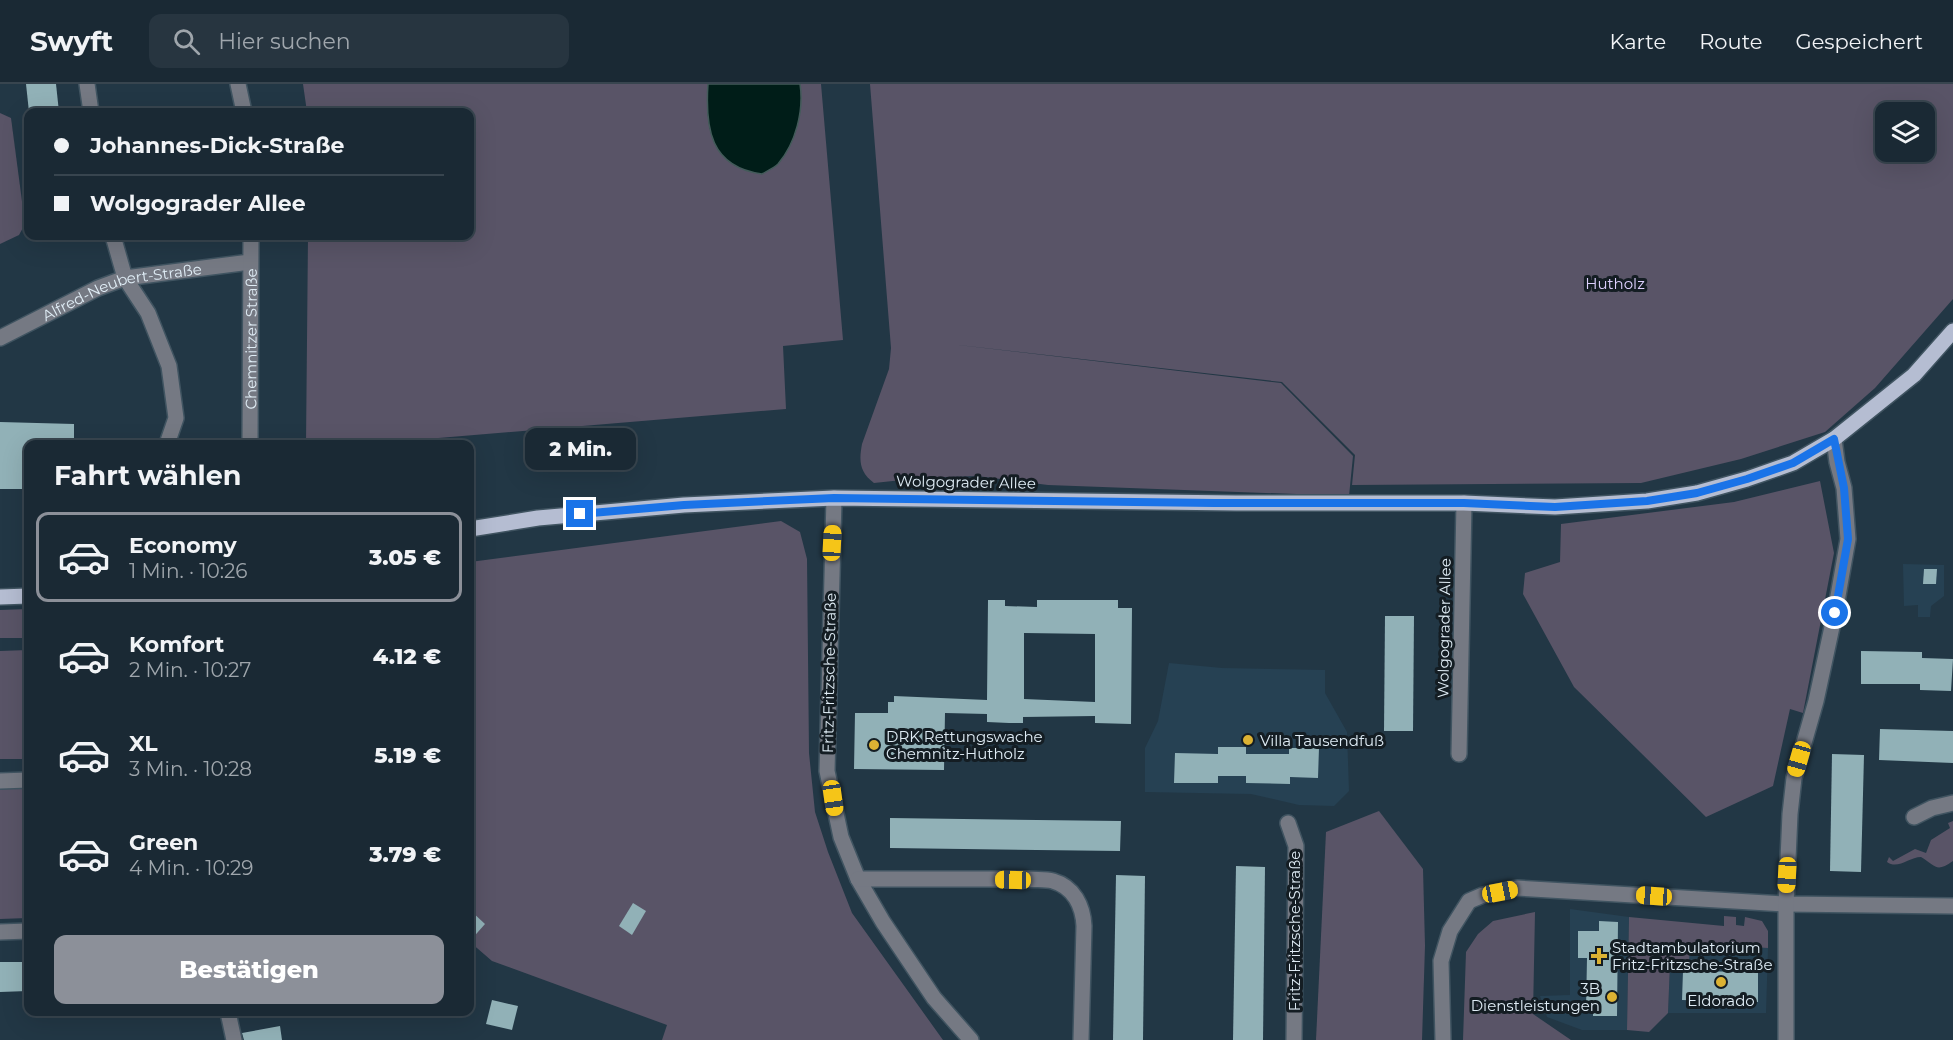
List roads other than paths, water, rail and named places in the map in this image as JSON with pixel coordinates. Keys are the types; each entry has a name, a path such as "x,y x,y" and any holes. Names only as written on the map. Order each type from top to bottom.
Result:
{"main road":[{"name":"Wolgograder Allee","path":"474,527 538,518 684,505 834,498 1236,503 1464,503 1555,507 1647,501 1697,493 1793,463 1834,439 1914,375 1953,331"},
{"path":"0,597 24,596"}],"street":[{"path":"87,84 90,108"},
{"path":"238,84 243,108"},
{"path":"114,240 125,278 148,313 170,366 176,418 168,440"},
{"name":"Chemnitzer Straße","path":"250,240 250,440"},
{"name":"Alfred-Neubert-Straße","path":"0,338 98,288 125,278 250,262"},
{"path":"1786,1040 1786,904 1794,778 1821,679 1848,539 1844,488 1834,439"},
{"name":"Fritz-Fritzsche-Straße","path":"834,498 827,771 841,837 858,879 883,922 934,998 971,1040"},
{"name":"Wolgograder Allee","path":"1460,754 1464,503"},
{"path":"0,781 24,780"},
{"path":"1914,817 1932,808 1953,803"},
{"name":"Fritz-Fritzsche-Straße","path":"1288,822 1296,846 1294,1040"},
{"path":"858,879 1028,879 1053,881 1072,891 1083,909 1081,1040"},
{"path":"1443,1040 1441,961 1450,931 1469,901 1483,895 1517,888 1786,904 1953,906"},
{"path":"0,932 24,931"},
{"path":"229,1016 234,1040"}],"place":[{"name":"Villa Tausendfuß","path":"1248,740"},
{"name":"DRK Rettungswache Chemnitz-Hutholz","path":"874,745"},
{"name":"Stadtambulatorium Fritz-Fritzsche-Straße","path":"1599,956"},
{"name":"Eldorado","path":"1721,982"},
{"name":"3B Dienstleistungen","path":"1612,997"}],"park label":[{"name":"Hutholz","path":"1615,283"}]}
